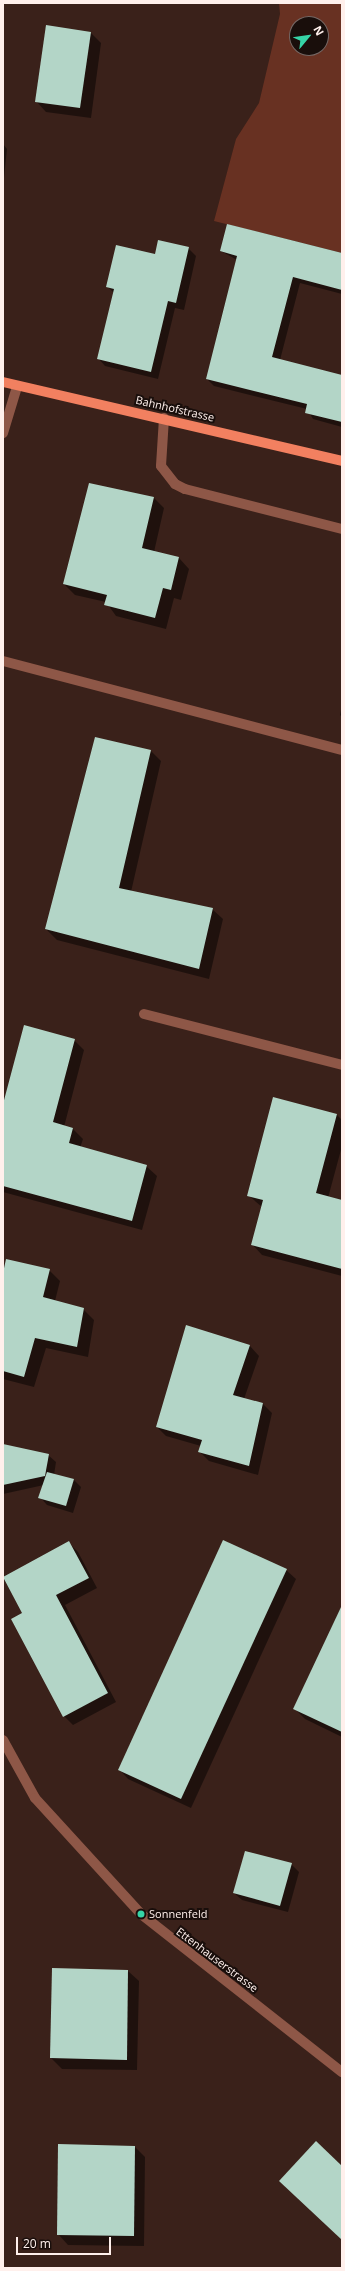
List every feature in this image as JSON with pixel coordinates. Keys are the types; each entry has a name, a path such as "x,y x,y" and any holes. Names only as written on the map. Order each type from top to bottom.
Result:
{"main road":[{"name":"Bahnhofstrasse","path":"3,382 17,387 164,418 342,461"}],"street":[{"path":"3,433 17,387"},
{"path":"164,418 160,466 175,484 185,489 342,529"},
{"path":"3,661 342,750"},
{"path":"144,1014 342,1065"},
{"name":"Ettenhauserstrasse","path":"3,1740 6,1753 35,1798 156,1929 342,2072"}],"shaded area":[{"path":"279,3 342,3 342,253 214,221 236,139 259,103 280,14"}],"building":[{"path":"46,25 91,32 80,108 35,102"},
{"path":"227,224 342,253 342,290 293,277 272,357 342,375 342,422 305,413 307,404 206,379 237,256 220,251"},
{"path":"158,240 189,247 176,303 168,301 151,372 97,359 114,289 106,287 116,245 155,254"},
{"path":"89,483 154,497 142,548 179,557 171,590 163,588 155,618 104,605 107,595 63,584"},
{"path":"95,737 151,750 119,888 213,908 199,969 45,929"},
{"path":"24,1025 75,1039 53,1122 73,1128 69,1143 147,1165 132,1221 3,1186 3,1104"},
{"path":"273,1097 337,1114 316,1193 342,1200 342,1269 251,1245 263,1200 247,1196"},
{"path":"6,1259 50,1269 43,1297 84,1308 77,1347 35,1338 24,1377 3,1371 3,1273"},
{"path":"186,1325 250,1345 233,1395 263,1403 249,1466 198,1452 202,1440 156,1427"},
{"path":"3,1444 49,1454 45,1476 3,1485"},
{"path":"47,1472 74,1479 66,1506 38,1498"},
{"path":"223,1540 287,1569 181,1799 118,1770"},
{"path":"69,1541 89,1578 56,1595 108,1693 63,1717 11,1619 22,1613 3,1577"},
{"path":"342,1605 342,1732 293,1709"},
{"path":"245,1851 292,1863 280,1906 233,1893"},
{"path":"52,1968 128,1970 127,2060 50,2058"},
{"path":"316,2141 342,2166 342,2240 279,2181"},
{"path":"58,2144 135,2146 134,2236 57,2235"}],"place":[{"name":"Sonnenfeld","path":"141,1914"}]}
